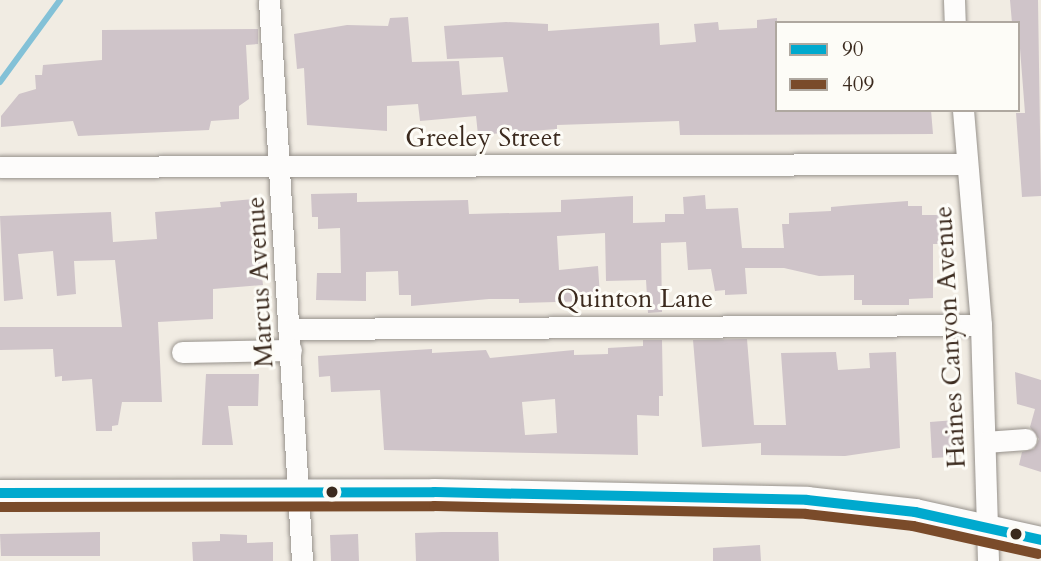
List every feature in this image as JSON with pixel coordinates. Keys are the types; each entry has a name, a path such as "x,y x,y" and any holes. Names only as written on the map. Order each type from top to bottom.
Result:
{"main road":[{"path":"0,493 299,492 807,500 915,512 1041,540"}],"street":[{"name":"Marcus Avenue","path":"269,0 282,167 302,561"},
{"path":"954,0 956,21"},
{"name":"Haines Canyon Avenue","path":"963,112 981,325 988,561"},
{"name":"Greeley Street","path":"0,167 967,164"},
{"name":"Quinton Lane","path":"182,352 290,340 981,325"},
{"path":"985,442 1026,439"}],"building":[{"path":"1010,0 1038,0 1041,196 1022,197 1016,113 1025,113 1020,21 1012,21"},
{"path":"408,17 412,62 459,61 462,95 508,92 503,57 447,59 444,26 506,22 548,24 548,31 659,23 660,45 696,42 694,24 718,22 719,30 757,28 757,20 777,18 775,112 931,112 933,134 680,135 679,121 557,125 557,129 478,135 476,116 420,121 418,104 387,106 387,131 307,125 304,68 297,69 294,34 347,25 388,26 390,18"},
{"path":"258,29 258,44 246,45 249,99 239,106 239,119 211,121 209,130 78,136 73,121 1,127 1,116 19,94 36,89 35,75 42,75 43,65 102,60 102,30"},
{"path":"357,193 357,202 468,200 469,214 561,212 561,200 633,196 633,223 665,222 665,214 684,214 683,197 705,195 706,209 738,208 742,248 784,248 782,224 789,224 789,213 831,211 831,207 908,201 908,206 922,206 922,215 941,215 941,228 947,228 941,244 933,244 933,298 909,299 909,305 862,305 862,300 854,300 854,275 819,276 784,268 745,268 747,294 725,295 725,290 715,291 711,269 688,270 686,242 661,243 662,312 648,313 646,280 606,281 605,233 557,236 559,270 598,266 600,297 595,301 519,303 519,299 489,299 411,306 411,295 399,295 398,271 366,272 366,301 316,300 317,273 341,273 340,228 318,229 318,217 312,217 311,194"},
{"path":"254,199 263,285 213,289 213,319 158,322 162,402 122,402 118,425 112,426 112,431 96,431 92,379 62,381 62,376 55,377 53,349 0,350 0,327 122,327 115,260 74,261 76,294 57,296 53,251 18,254 23,299 4,301 0,216 111,212 113,242 157,239 155,212 221,207 220,202"},
{"path":"747,339 754,425 786,425 781,353 836,352 838,370 870,368 869,353 896,352 900,448 845,456 761,455 761,443 702,447 693,340"},
{"path":"643,340 662,340 663,396 659,396 659,416 637,415 638,455 384,450 380,390 331,392 330,376 319,377 318,356 432,349 432,353 486,350 490,358 574,350 574,355 608,354 608,348 643,346","holes":["555,399 557,433 525,435 522,402"]},
{"path":"1015,372 1041,380 1041,472 1019,465 1022,452 1034,449 1039,439 1030,427 1035,409 1017,404"},
{"path":"206,374 259,374 258,406 228,406 233,445 202,445"},
{"path":"955,420 957,451 951,457 932,458 930,422"},
{"path":"100,532 100,556 1,556 0,534"},
{"path":"498,532 499,561 416,561 415,533"},
{"path":"220,534 247,535 247,543 273,542 273,561 193,561 192,542 220,541"},
{"path":"358,534 359,561 331,561 330,535"},
{"path":"760,545 761,561 713,561 713,548"}],"waterway":[{"path":"0,82 60,0"}],"transit line":[{"name":"90","path":"0,493 434,492 807,500 915,512 1041,540"},
{"name":"409","path":"0,507 434,506 806,514 913,526 1038,554"}]}
